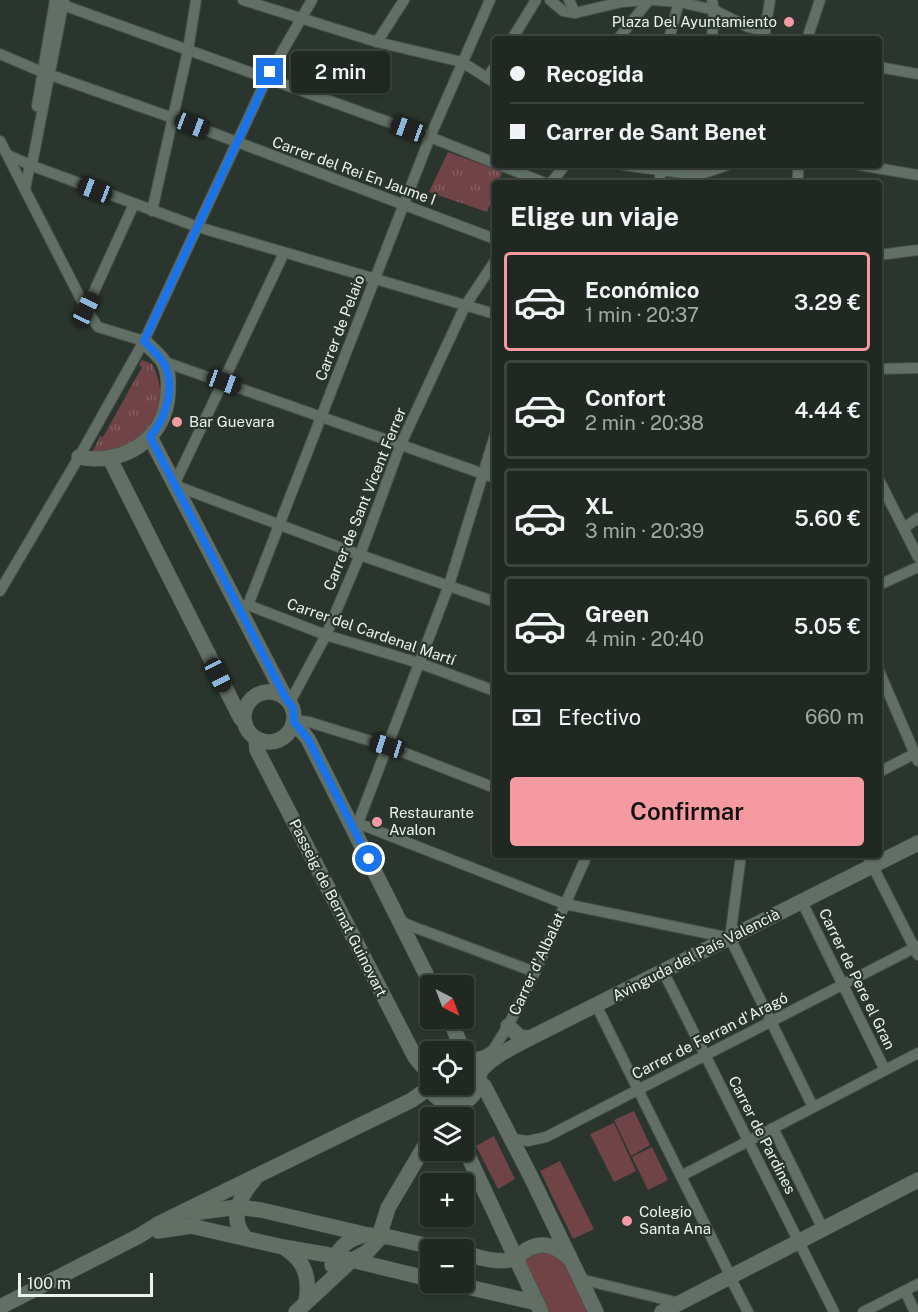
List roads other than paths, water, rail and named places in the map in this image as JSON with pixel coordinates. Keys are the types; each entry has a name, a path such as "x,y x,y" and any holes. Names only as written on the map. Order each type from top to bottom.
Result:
{"street":[{"path":"152,211 188,50 196,0"},
{"path":"244,0 377,42 462,62 491,81"},
{"path":"0,591 144,341 267,78 312,0"},
{"path":"377,42 404,0"},
{"name":"Carrer de Pelaio","path":"243,606 279,525 430,137 489,0"},
{"path":"514,36 536,0"},
{"path":"550,0 563,11 575,13 622,2 649,0 713,5 748,27 763,33 770,0"},
{"path":"569,0 575,13"},
{"path":"620,36 649,0"},
{"path":"808,36 820,0"},
{"path":"25,189 33,159 60,2 492,162"},
{"path":"672,36 679,2"},
{"path":"711,36 713,5"},
{"name":"Carrer del Rei En Jaume I","path":"0,54 492,238"},
{"path":"882,68 918,74"},
{"path":"0,141 86,309 98,327 144,341 162,361 168,382 167,404 159,425 150,437 132,451 110,459 79,457"},
{"path":"8,155 198,227 492,313"},
{"path":"508,168 538,180"},
{"path":"642,168 697,176 720,168"},
{"path":"877,168 918,175"},
{"path":"660,180 661,171"},
{"path":"86,309 134,204"},
{"path":"882,255 918,250"},
{"path":"174,485 284,254"},
{"name":"Carrer de Sant Vicent Ferrer","path":"287,700 326,635 360,555 400,446 465,306 492,266"},
{"path":"162,361 492,477"},
{"path":"882,369 918,368"},
{"path":"110,459 249,732 256,739 268,743 279,741 289,733 294,721 293,708 287,700 243,606 174,485 150,437"},
{"path":"354,822 387,746 449,585 492,444"},
{"path":"174,485 360,555 492,601"},
{"path":"882,486 918,557"},
{"path":"904,528 918,518"},
{"path":"882,584 918,567"},
{"name":"Carrer del Cardenal Martí","path":"243,606 326,635 419,663 492,691"},
{"path":"882,678 917,755 882,771"},
{"path":"244,722 246,707 257,695 268,692 287,700"},
{"path":"294,721 309,722 387,746 492,787"},
{"path":"294,721 308,739 354,822 426,975"},
{"name":"Passeig de Bernat Guinovart","path":"256,739 257,750 262,760 420,1064"},
{"path":"354,822 565,904 730,938"},
{"name":"Avinguda del País Valencià","path":"882,856 918,843"},
{"name":"Carrer d'Albalat","path":"474,1063 493,1050 508,1026 535,972 586,858"},
{"path":"741,858 730,938 813,1107"},
{"path":"870,861 917,949"},
{"name":"Avinguda del País Valencià","path":"474,1065 486,1064 530,1038 802,902 870,861"},
{"name":"Carrer de Pere el Gran","path":"802,902 885,1070"},
{"path":"399,920 535,972"},
{"name":"Carrer de Ferran d'Aragó","path":"512,1139 528,1141 546,1137 917,949"},
{"name":"Carrer de Pardines","path":"663,971 834,1312"},
{"path":"596,1005 748,1312"},
{"path":"508,1026 520,1037 530,1038"},
{"path":"681,1176 918,1053"},
{"path":"474,1070 512,1139 596,1311"},
{"path":"0,1307 158,1224 412,1100 420,1089"},
{"name":"Passeig de Bernat Guinovart","path":"434,1095 441,1101 453,1104"},
{"name":"Avinguda del País Valencià","path":"453,1104 471,1095"},
{"path":"448,1107 453,1104 456,1107"},
{"path":"773,1128 823,1229"},
{"path":"301,1307 317,1291 329,1284 352,1260 374,1246 374,1235 420,1154"},
{"path":"399,1190 417,1171 423,1161"},
{"path":"470,1161 539,1307"},
{"path":"246,1238 238,1228 238,1207 247,1188 258,1176"},
{"path":"800,1245 823,1229 918,1180"},
{"path":"662,1312 678,1307 918,1187"},
{"path":"178,1216 238,1207 420,1245"},
{"path":"139,1236 191,1226 420,1277"},
{"path":"317,1291 335,1256 346,1242 374,1235"},
{"path":"474,1255 497,1261 515,1259 531,1247 545,1244 554,1246 572,1261"},
{"path":"283,1247 295,1255 303,1265 308,1282 301,1307"},
{"path":"580,1279 678,1307"},
{"path":"864,1312 918,1284"},
{"path":"474,1290 539,1307"},
{"path":"905,1291 915,1312"}],"place":[{"name":"Plaza Del Ayuntamiento","path":"789,22"},
{"name":"Bar Guevara","path":"177,422"},
{"name":"Restaurante Avalon","path":"377,822"},
{"name":"Colegio Santa Ana","path":"627,1221"}]}
